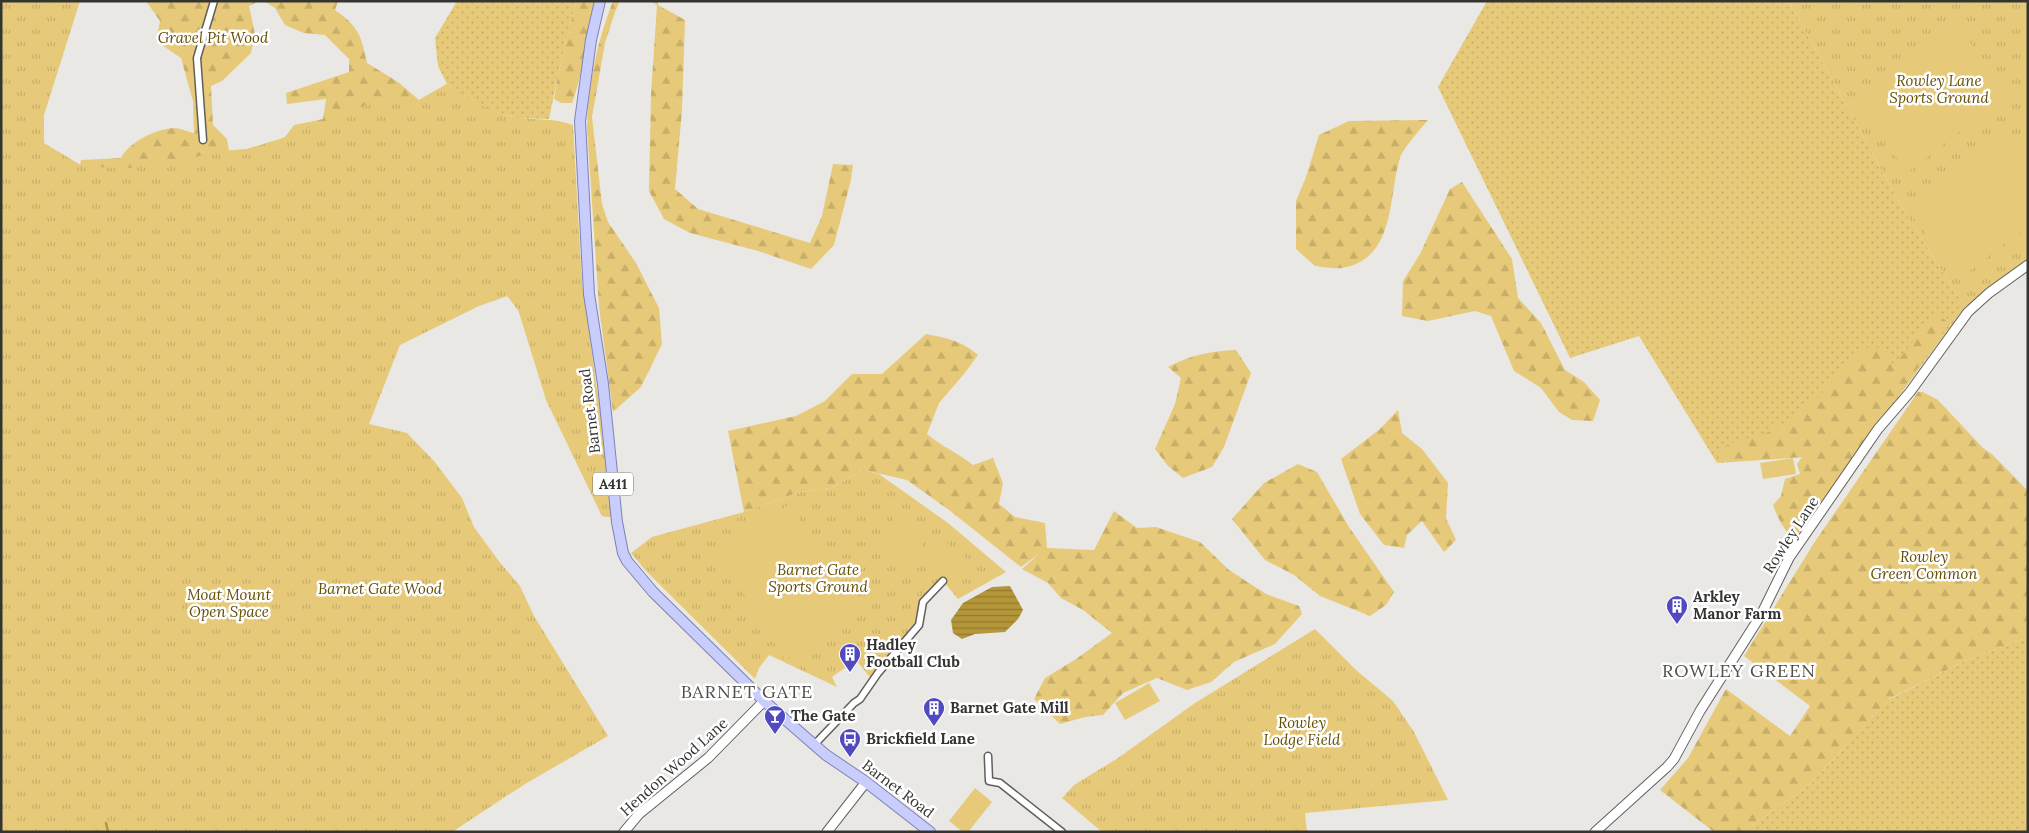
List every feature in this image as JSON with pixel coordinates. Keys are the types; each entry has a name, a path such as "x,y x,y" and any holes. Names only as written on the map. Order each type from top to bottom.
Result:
{"main road":[{"name":"Barnet Road","path":"600,1 591,40 580,121 589,294 603,384 620,544 628,561 653,592 764,700 814,745 866,782 930,832"}],"street":[{"path":"203,140 197,58 214,1"},
{"name":"Rowley Lane","path":"1594,832 1667,768 1674,759 1700,711 1761,615 1790,558 1878,429 1910,392 1968,312 1989,293 2028,265"},
{"path":"814,745 860,699 878,673 918,625 923,602 943,581"},
{"name":"Hendon Wood Lane","path":"624,832 639,814 708,758 764,700"},
{"path":"988,756 988,781 1000,783 1062,832"},
{"path":"827,832 866,782"}],"green space":[{"name":"Moat Mount Open Space","path":"1,1 80,1 44,115 44,143 84,167 128,168 187,159 221,151 247,149 281,139 368,104 419,100 447,84 490,110 520,118 559,121 573,125 582,285 601,419 611,517 602,516 546,400 518,310 507,296 479,306 400,345 369,424 407,433 434,461 462,498 474,527 520,586 534,616 608,736 525,784 452,832 1,832"},
{"name":"Gravel Pit Wood","path":"146,1 260,1 249,6 255,34 251,53 222,81 211,86 213,125 227,139 229,151 247,149 280,139 285,137 294,125 323,119 326,99 287,104 286,93 349,72 349,59 325,35 304,33 285,25 275,8 264,1 338,1 335,10 358,32 367,63 398,82 419,100 447,84 485,109 575,183 582,285 601,419 611,517 602,516 571,450 579,343 507,296 490,302 209,171 79,170 81,160 121,158 137,141 160,130 175,128 194,133 193,101 181,58 156,41 160,21"},
{"path":"457,1 576,1 549,119 518,118 485,109 447,84 438,66 435,38"},
{"path":"576,1 597,1 589,26 580,78 572,103 561,103 554,99"},
{"path":"613,1 620,1 605,43 592,117 602,204 608,222 636,263 659,308 662,344 641,387 613,412 599,307 587,128 589,95 594,63"},
{"path":"650,1 658,1 658,5 685,20 682,110 675,189 698,209 810,243 822,216 833,164 853,165 851,180 834,245 811,269 758,251 690,233 664,219 649,191 651,94 657,5"},
{"path":"1487,1 1789,1 1900,204 1965,307 1861,447 1820,456 1717,463 1639,336 1570,358 1438,87"},
{"name":"Rowley Lane Sports Ground","path":"1789,1 2028,1 2028,261 1965,307 1900,204"},
{"path":"1956,25 2010,93 1908,172 1855,104"},
{"path":"1428,120 1400,158 1387,224 1381,240 1372,252 1360,262 1342,268 1315,266 1296,249 1296,201 1306,177 1319,135 1349,121"},
{"path":"2009,128 2028,153 2028,226 1960,278 1905,207"},
{"path":"1462,182 1512,259 1518,298 1541,323 1565,370 1584,382 1600,400 1593,421 1572,420 1559,412 1541,388 1514,371 1491,316 1475,311 1428,321 1402,316 1403,281 1420,254 1450,189"},
{"path":"1937,316 1949,324 1794,540 1782,524 1773,505 1781,496 1785,479 1800,474 1797,464 1802,457 1725,462 1721,456 1722,448 1735,441 1763,435 1787,422 1819,396 1857,354 1869,347 1884,348 1894,366 1926,325"},
{"path":"926,334 954,341 966,346 978,355 939,403 927,434 973,465 993,458 1003,483 999,504 1015,517 1045,523 1047,548 1094,550 1114,511 1137,528 1156,527 1200,542 1229,570 1266,594 1299,606 1302,614 1275,644 1234,662 1211,682 1187,690 1157,678 1123,693 1103,715 1085,717 1060,724 1034,699 1045,678 1076,659 1112,633 1083,610 1061,598 1048,583 1022,569 1040,553 1021,567 949,510 907,480 863,470 831,488 800,492 744,512 728,431 796,416 825,401 852,374 882,374"},
{"path":"1236,350 1251,373 1224,447 1212,467 1183,478 1168,466 1155,449 1175,404 1181,378 1168,367 1201,354"},
{"name":"Rowley Green Common","path":"1918,392 1923,392 1938,400 1983,448 1993,455 2028,491 2028,637 1967,660 1889,699 1809,785 1743,832 1714,832 1660,790 1688,758 1726,689 1790,736 1810,706 1744,656 1814,543"},
{"path":"1398,410 1402,433 1422,449 1448,483 1446,518 1456,540 1444,552 1422,521 1407,535 1404,548 1384,545 1360,514 1341,459 1380,429"},
{"path":"1793,458 1796,474 1763,479 1760,463"},
{"path":"1298,464 1317,472 1349,527 1394,592 1386,605 1370,616 1320,596 1294,575 1265,560 1232,519 1264,483"},
{"name":"Barnet Gate Sports Ground","path":"863,470 879,474 948,523 1006,572 958,599 943,581 923,602 919,625 873,681 856,660 832,677 837,687 769,655 759,668 755,679 646,571 631,553 652,537 744,512 800,492 831,488"},
{"path":"790,504 858,616 785,660 716,549"},
{"path":"900,511 930,535 905,566 874,541"},
{"path":"936,534 970,562 956,578 923,549"},
{"name":"Rowley Lodge Field","path":"1315,629 1356,670 1393,701 1414,732 1448,800 1305,813 1307,832 1102,832 1062,798 1074,785 1118,758 1195,703"},
{"path":"2028,637 2028,832 1743,832 1809,785 1888,700 1967,660"},
{"path":"1149,683 1160,701 1125,720 1115,703"},
{"path":"975,788 992,802 968,832 963,832 949,821"}],"shaded area":[{"path":"1010,586 1023,610 1018,619 1005,632 975,634 962,639 953,633 951,620 963,603 992,587"}],"waterway":[{"path":"106,823 108,832"}],"place":[{"name":"Arkley Manor Farm","path":"1677,625"},
{"name":"Hadley Football Club","path":"850,673"},
{"name":"Barnet Gate Mill","path":"934,727"},
{"name":"The Gate","path":"775,735"},
{"name":"Brickfield Lane","path":"850,758"}],"district":[{"name":"ROWLEY GREEN","path":"1739,671"},
{"name":"BARNET GATE","path":"747,692"}],"park label":[{"name":"Barnet Gate Wood","path":"380,589"}]}
